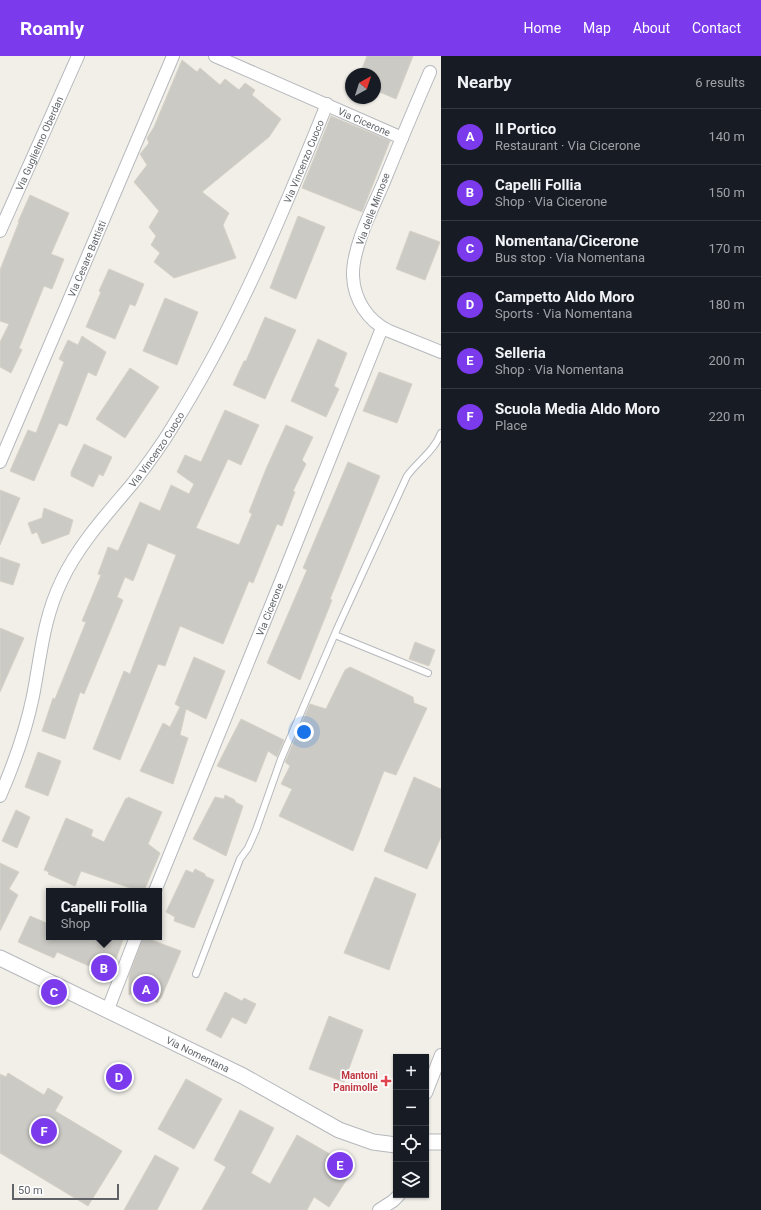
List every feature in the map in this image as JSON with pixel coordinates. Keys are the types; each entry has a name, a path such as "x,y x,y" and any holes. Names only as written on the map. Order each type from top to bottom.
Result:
{"street":[{"name":"Via Guglielmo Oberdan","path":"0,231 78,56"},
{"name":"Via Cesare Battisti","path":"0,462 173,56"},
{"path":"215,56 327,104"},
{"name":"Via delle Mimose","path":"430,72 364,228 353,268 354,288 361,304 371,319 382,328 441,352"},
{"name":"Via Cicerone","path":"327,104 402,138"},
{"name":"Via Vincenzo Cuoco","path":"0,796 13,763 27,719 33,696 46,622 62,579 82,545 134,481 168,433 192,395 224,337 291,194 327,104"},
{"name":"Via Cicerone","path":"156,888 382,328"},
{"path":"108,1010 135,940"},
{"name":"Via Nomentana","path":"0,958 243,1076 339,1130 366,1141 393,1145"},
{"path":"429,1085 441,1055"},
{"path":"429,1088 441,1087"},
{"path":"429,1142 441,1142"},
{"path":"379,1210 396,1198"}],"lane":[{"path":"196,974 240,858 248,848 256,830 281,759 402,486 413,467 433,447 441,433"},
{"path":"335,635 428,673"}],"building":[{"path":"367,56 413,56 396,99 381,93 381,68 362,68"},
{"path":"182,60 197,72 200,68 220,85 225,79 239,90 245,83 255,90 252,95 281,119 269,137 202,192 229,213 223,225 236,258 174,278 154,262 160,253 151,245 156,236 149,227 159,211 134,182 147,165 140,154 149,143 147,138 154,127"},
{"path":"331,116 390,141 362,212 302,188"},
{"path":"30,195 69,213 51,254 64,259 52,289 44,286 19,348 22,350 11,373 0,367 0,342 9,324 0,321 0,270"},
{"path":"298,216 325,227 296,299 270,288"},
{"path":"410,231 440,242 425,280 396,269"},
{"path":"109,269 144,284 135,306 130,304 115,339 86,327"},
{"path":"165,298 198,312 177,365 143,351"},
{"path":"265,317 296,330 265,399 233,385 244,361 246,361"},
{"path":"82,336 106,352 96,376 88,372 67,426 59,423 34,481 10,471 28,430 36,433 64,362 59,359 68,340 78,345"},
{"path":"318,339 347,353 334,386 339,389 326,417 291,401"},
{"path":"130,368 159,387 125,438 96,419"},
{"path":"379,372 412,384 397,423 363,411"},
{"path":"225,410 259,425 241,465 228,459 196,528 239,545 252,514 249,512 286,425 313,437 302,460 306,464 293,491 295,492 282,526 277,524 253,583 249,581 223,644 180,626 165,666 158,664 120,760 93,749 124,671 130,674 176,555 148,543 133,581 125,577 117,597 123,600 84,694 80,692 65,739 42,731 53,698 55,699 86,622 82,621 101,575 98,574 108,547 118,551 140,502 160,511 171,485 189,494 194,484 177,472 185,455 201,462"},
{"path":"84,444 112,457 103,476 99,474 93,487 71,476 71,472"},
{"path":"348,462 380,476 330,599 332,600 300,680 267,663 307,570 303,568"},
{"path":"0,490 20,498 0,545"},
{"path":"44,508 73,520 69,534 42,544 37,532 32,534 28,523 42,518"},
{"path":"0,557 20,564 13,585 0,581"},
{"path":"0,628 24,638 0,692"},
{"path":"415,642 435,650 429,666 409,659"},
{"path":"194,657 225,671 206,719 186,709 180,735 188,738 173,784 140,771 163,723 170,727 180,707 175,704"},
{"path":"350,667 413,697 414,703 427,708 396,775 384,771 353,851 279,816 292,789 281,784 290,766 285,762 310,704 326,709 345,670"},
{"path":"241,719 284,740 277,757 268,751 256,782 217,766"},
{"path":"38,752 61,761 48,796 25,787"},
{"path":"414,777 441,789 441,837 427,869 384,851"},
{"path":"225,795 243,806 226,856 193,839 215,797 224,799"},
{"path":"128,797 162,812 148,844 160,853 145,888 130,888 81,871 75,886 48,874 49,872 44,870 66,818 93,830 91,836 104,842 126,798 128,799"},
{"path":"16,810 30,817 17,848 2,841"},
{"path":"0,863 19,872 9,889 18,895 0,931"},
{"path":"195,869 214,880 194,928 174,921 175,917 166,912 186,870 193,873"},
{"path":"375,877 416,894 389,970 344,953"},
{"path":"30,916 46,923 46,940 123,940 110,975 57,952 54,958 18,942"},
{"path":"142,940 151,940 181,951 161,998 157,1003 138,990 129,995 129,976"},
{"path":"225,992 242,1001 244,998 256,1004 246,1024 232,1017 221,1038 206,1030"},
{"path":"329,1016 363,1030 344,1082 309,1069"},
{"path":"8,1073 44,1095 48,1088 63,1097 55,1111 122,1151 88,1206 0,1153 0,1074 6,1077"},
{"path":"186,1079 222,1099 194,1149 158,1129"},
{"path":"240,1110 274,1128 251,1173 270,1184 297,1135 354,1168 329,1207 314,1197 307,1210 202,1210 226,1167 214,1160"},
{"path":"155,1155 179,1168 157,1210 124,1210"}],"place":[{"name":"Capelli Follia","path":"104,968"},
{"name":"Il Portico","path":"146,989"},
{"name":"Nomentana/Cicerone","path":"54,992"},
{"name":"Campetto Aldo Moro","path":"119,1077"},
{"name":"Mantoni Panimolle","path":"386,1081"},
{"name":"Scuola Media Aldo Moro","path":"44,1131"},
{"name":"Selleria","path":"340,1165"}]}
